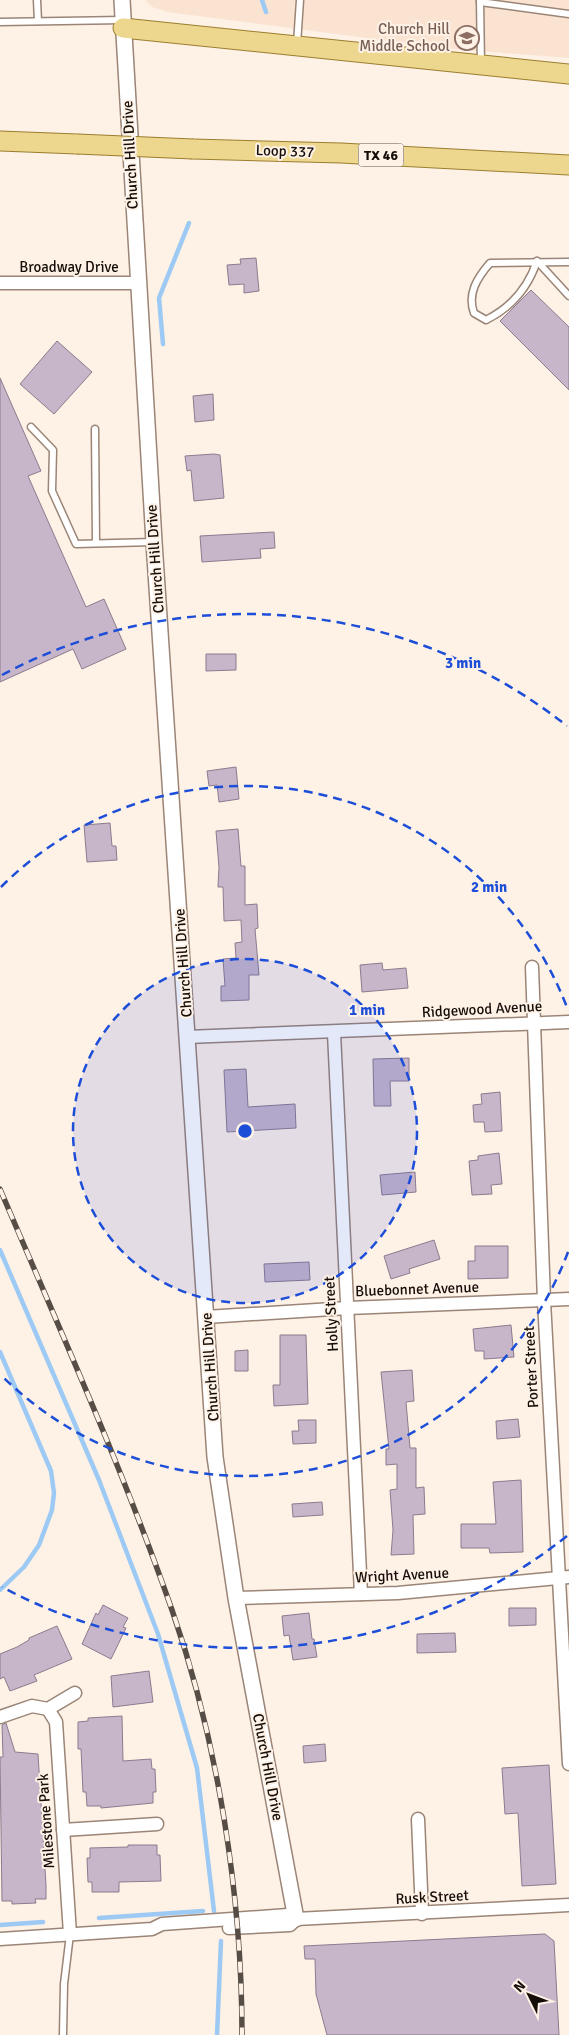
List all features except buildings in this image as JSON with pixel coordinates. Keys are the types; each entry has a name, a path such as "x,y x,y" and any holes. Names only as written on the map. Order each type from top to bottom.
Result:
{"main road":[{"path":"123,24 296,46 569,74"},
{"name":"Loop 337","path":"0,141 390,155 569,165"}],"street":[{"name":"Church Hill Drive","path":"122,0 137,283 215,1457 236,1598 296,1920"},
{"name":"Broadway Drive","path":"0,283 137,283"},
{"name":"Porter Street","path":"532,967 544,1301 563,1578 569,1764"},
{"name":"Ridgewood Avenue","path":"187,1038 569,1022"},
{"name":"Holly Street","path":"334,1033 361,1594"},
{"name":"Bluebonnet Avenue","path":"206,1317 348,1308 569,1300"},
{"name":"Wright Avenue","path":"236,1598 398,1593 563,1578"},
{"path":"0,1717 32,1706 48,1709 75,1693"},
{"name":"Milestone Park","path":"48,1709 56,1722 70,1934"},
{"path":"418,1819 422,1914"},
{"path":"63,1830 157,1824"},
{"name":"Rusk Street","path":"0,1939 152,1929 159,1932 290,1925 296,1920 569,1905"}],"lane":[{"path":"37,0 38,21"},
{"path":"296,46 300,0"},
{"path":"481,65 480,1 569,14"},
{"path":"0,22 38,21 123,24"},
{"path":"537,261 530,282 500,313 486,320 474,313 470,301 480,274 490,263 537,261 569,262"},
{"path":"537,261 569,296"},
{"path":"31,427 53,450 52,491 76,544 154,542"},
{"path":"95,429 96,543"},
{"path":"63,2035 64,1984 70,1934"}],"shaded area":[{"name":"Church Hill Middle School","path":"145,0 569,0 569,58 451,49 167,12 152,7"}],"waterway":[{"path":"262,0 266,12"},
{"path":"163,344 159,298 189,223"},
{"path":"0,1250 99,1480 158,1634 197,1768 214,1911"},
{"path":"0,1352 51,1471 54,1493 52,1510 39,1545 24,1567 0,1590"},
{"path":"99,1918 203,1911"},
{"path":"0,1925 43,1922"},
{"path":"217,2035 221,1941"}],"railway":[{"path":"0,1189 132,1503 172,1610 188,1660 214,1766 232,1874 238,1929 242,2035"}],"place":[{"name":"Church Hill Middle School","path":"467,38"}]}
